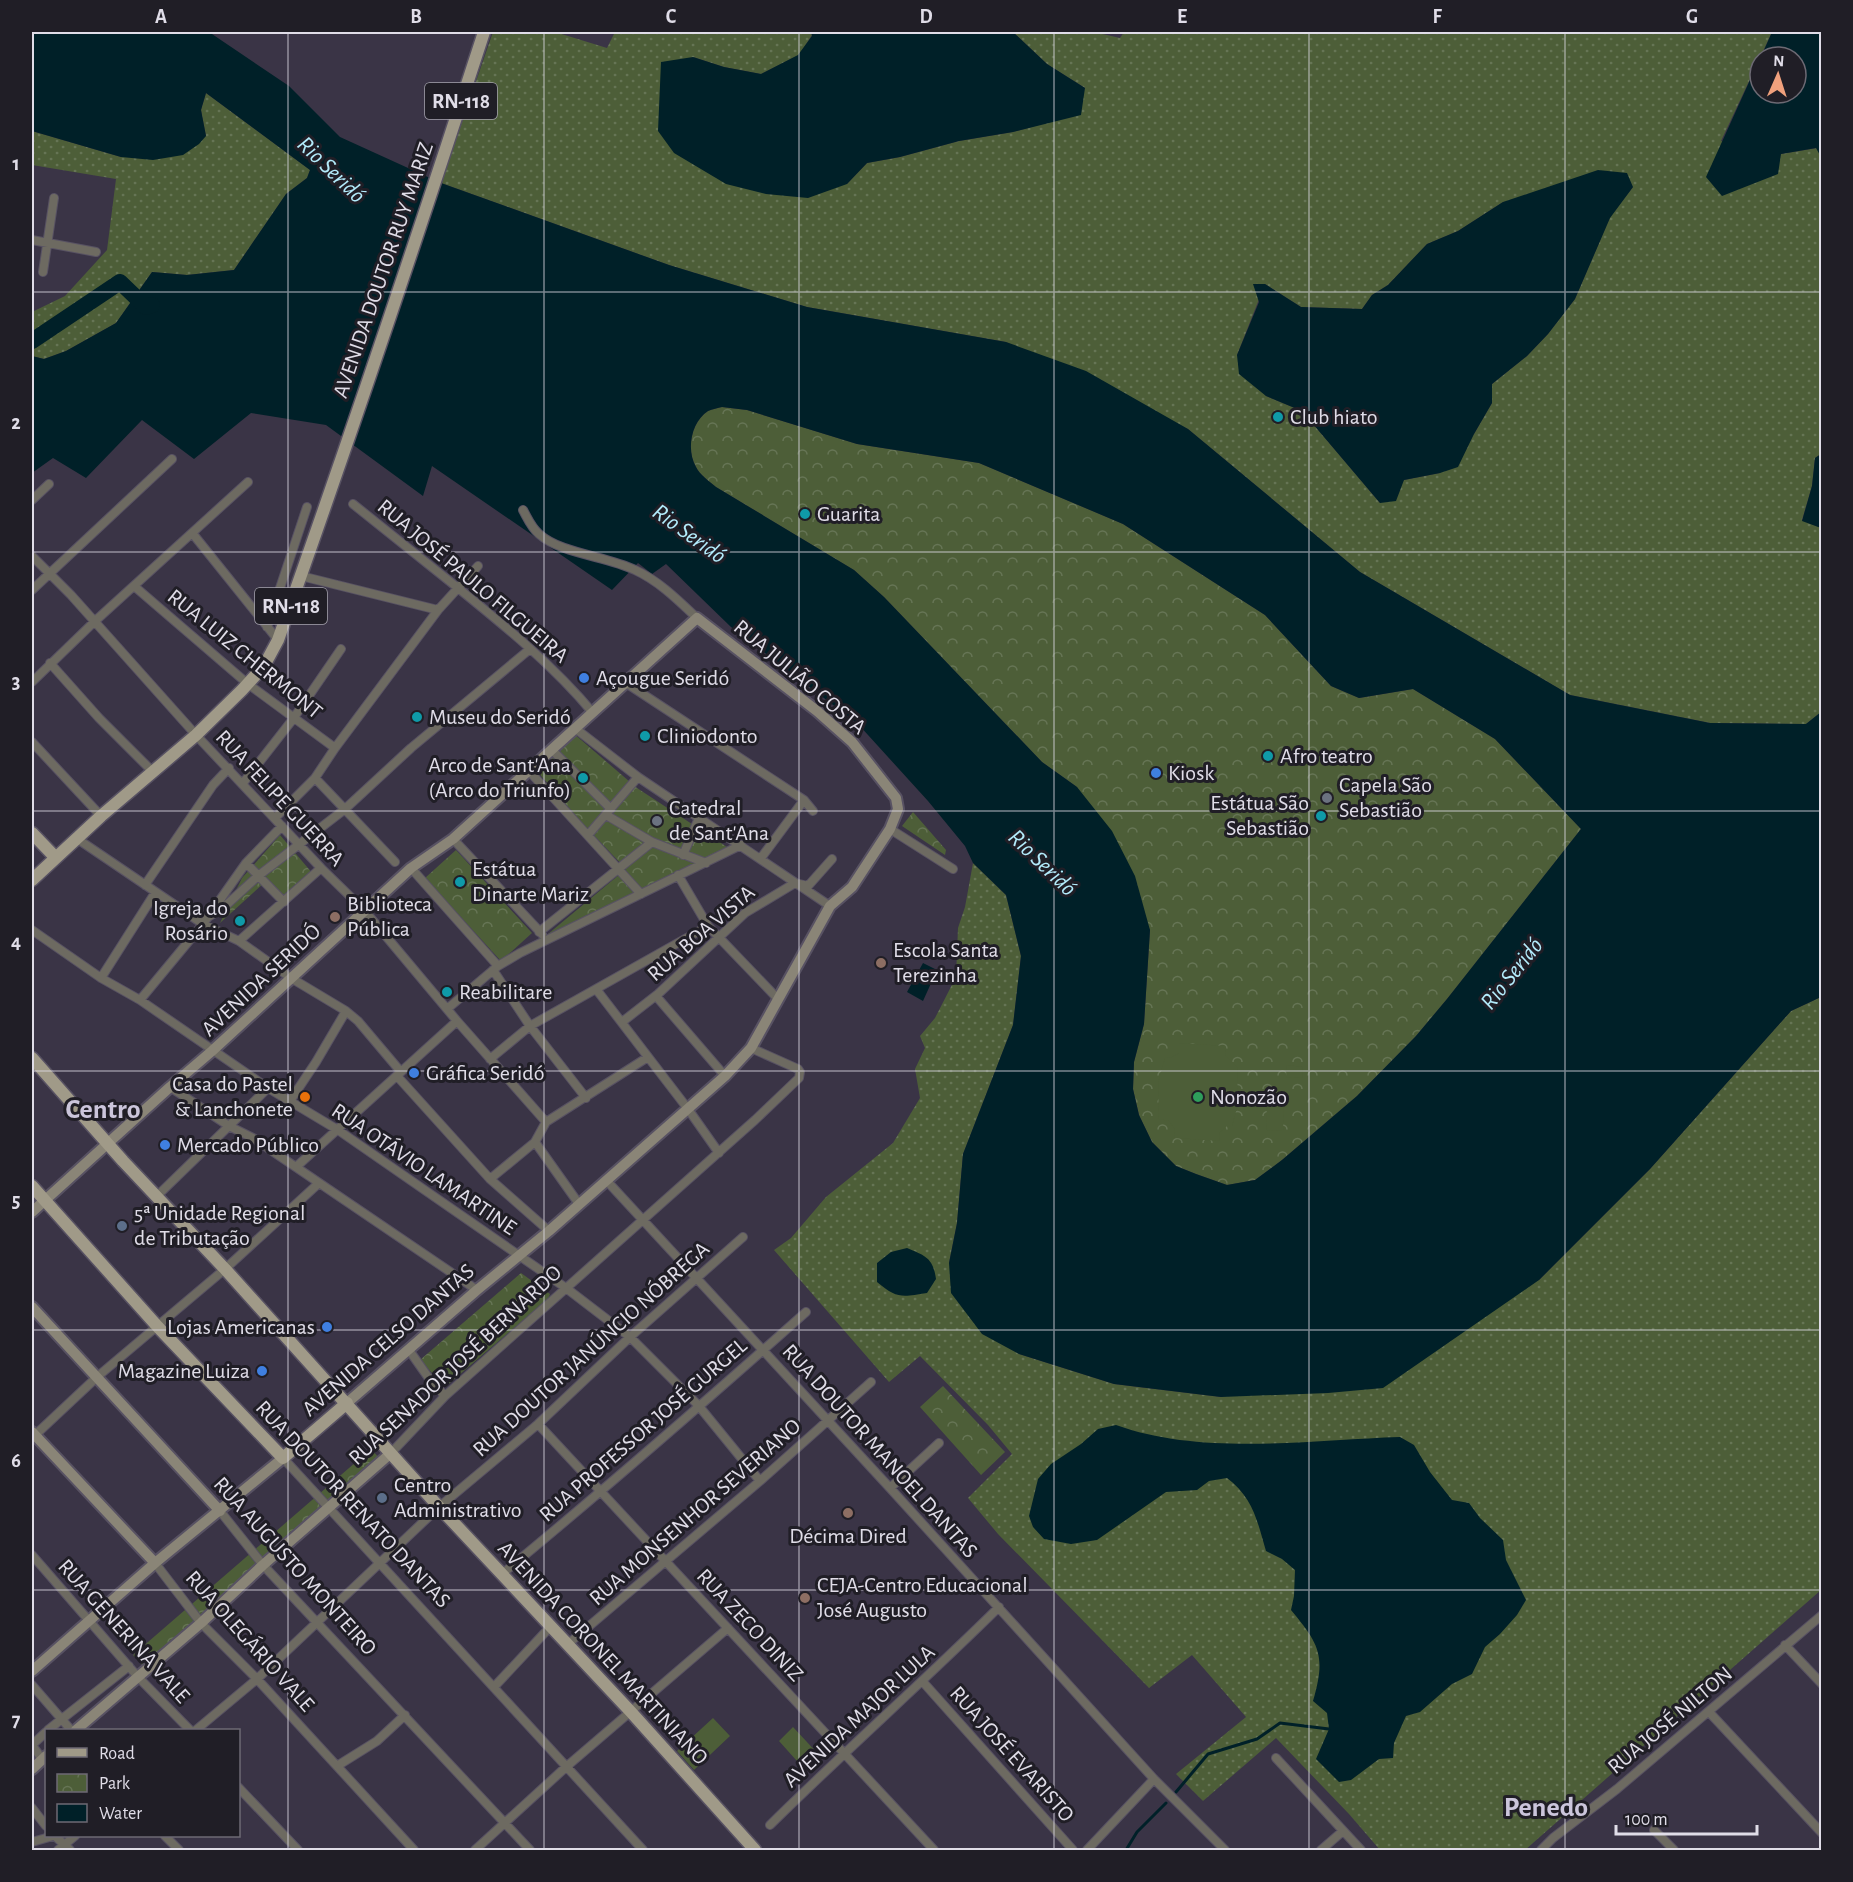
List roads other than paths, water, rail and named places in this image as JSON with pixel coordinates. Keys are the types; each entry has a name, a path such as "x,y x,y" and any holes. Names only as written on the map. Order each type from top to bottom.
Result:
{"main road":[{"name":"AVENIDA DOUTOR RUY MARIZ","path":"301,576 440,171 484,32"},
{"name":"RN-118","path":"32,880 76,838 196,735 264,666 278,640 301,576"},
{"name":"AVENIDA SERIDÓ","path":"32,1212 411,868 453,839 593,713 628,685 698,618"},
{"name":"RUA JULIÃO COSTA","path":"698,618 817,711 852,742 896,798 898,809 890,829"},
{"name":"AVENIDA CELSO DANTAS","path":"32,1671 155,1563 283,1458 477,1290 549,1231 725,1076 751,1048 830,906 852,887 890,829"},
{"path":"32,833 55,857"},
{"name":"AVENIDA CORONEL MARTINIANO","path":"32,1058 440,1507 631,1712 755,1851"},
{"name":"RUA DOUTOR RENATO DANTAS","path":"32,1186 158,1327 283,1458"},
{"name":"RUA AUGUSTO MONTEIRO","path":"32,1307 220,1511"},
{"name":"RUA OLEGÁRIO VALE","path":"32,1435 155,1563"},
{"name":"RUA SENADOR JOSÉ BERNARDO","path":"78,1729 391,1453"},
{"path":"32,1769 44,1758"}],"street":[{"path":"43,272 54,198"},
{"path":"32,240 96,252"},
{"path":"32,590 172,459"},
{"path":"32,682 94,622 248,482"},
{"path":"32,500 49,484"},
{"name":"RUA JOSÉ PAULO FILGUEIRA","path":"353,504 530,649 593,713"},
{"path":"267,627 308,507"},
{"path":"523,510 530,524 543,538 568,549 623,565 641,573 672,594 698,618"},
{"path":"193,534 278,640"},
{"name":"RUA FELIPE GUERRA","path":"32,556 196,735 321,868 364,910 457,1022 546,1122"},
{"path":"275,818 315,778 438,610 478,566"},
{"path":"301,576 438,610"},
{"name":"RUA LUIZ CHERMONT","path":"134,586 248,684 335,748"},
{"path":"243,783 293,718 341,649"},
{"path":"208,917 222,909 258,876 345,808 411,748 530,649"},
{"path":"50,663 152,771"},
{"path":"628,685 804,800 813,811"},
{"path":"576,729 638,777 830,906"},
{"path":"32,742 101,816"},
{"path":"552,750 608,812 652,842 706,863"},
{"path":"145,885 213,785 229,768"},
{"path":"529,771 641,894"},
{"path":"588,835 638,777"},
{"path":"315,778 395,862"},
{"path":"761,858 804,800"},
{"path":"683,855 699,818"},
{"path":"140,1000 203,924 246,863 282,826"},
{"path":"890,829 953,869"},
{"path":"76,838 203,924 239,941 291,978 346,1011 358,1021 399,1074 490,1179 549,1231"},
{"path":"453,839 548,939"},
{"path":"539,932 652,842"},
{"path":"447,1009 496,968 548,939 741,845"},
{"name":"RUA BOA VISTA","path":"622,1022 656,996 745,913 795,883 808,886 832,859"},
{"path":"246,863 284,902"},
{"path":"239,941 321,868"},
{"path":"411,868 496,968 531,1026 586,1098"},
{"path":"678,875 708,926 778,999"},
{"path":"101,978 155,893"},
{"path":"490,1059 531,1026 708,926"},
{"name":"RUA OTÁVIO LAMARTINE","path":"32,930 101,978 140,1000 268,1088 338,1130 566,1288 630,1337 698,1405 760,1481"},
{"path":"596,988 719,1153"},
{"path":"656,996 725,1076"},
{"path":"290,1101 346,1011"},
{"path":"296,1167 457,1022"},
{"name":"RUA SENADOR JOSÉ BERNARDO","path":"391,1453 444,1396 719,1153 798,1080 800,1072 751,1048"},
{"path":"490,1179 535,1142 546,1122 648,1057"},
{"path":"170,1087 229,1126 253,1138 477,1290"},
{"path":"157,1196 268,1088"},
{"path":"535,1142 579,1204"},
{"name":"RUA DOUTOR MANOEL DANTAS","path":"606,1180 1154,1779 1225,1851"},
{"path":"32,1435 225,1269 319,1184"},
{"name":"RUA DOUTOR JANÚNCIO NÓBREGA","path":"198,1729 257,1679 440,1507 538,1424 630,1337 743,1237"},
{"name":"RUA PROFESSOR JOSÉ GURGEL","path":"502,1574 602,1492 806,1312"},
{"path":"409,1350 444,1396"},
{"name":"RUA MONSENHOR SEVERIANO","path":"568,1644 760,1481 872,1382"},
{"name":"RUA ZECO DINIZ","path":"538,1424 934,1851"},
{"path":"890,1488 939,1443"},
{"name":"RUA DOUTOR RENATO DANTAS","path":"283,1458 643,1851"},
{"name":"RUA AUGUSTO MONTEIRO","path":"220,1511 263,1565 530,1851"},
{"name":"RUA GENERINA VALE","path":"32,1555 138,1677 188,1729"},
{"name":"RUA OLEGÁRIO VALE","path":"155,1563 201,1623 257,1679 414,1851"},
{"name":"AVENIDA MAJOR LULA","path":"770,1825 844,1753 923,1682 999,1607"},
{"name":"RUA JOSÉ NILTON","path":"1541,1851 1570,1824 1617,1789 1709,1712 1821,1615"},
{"path":"494,1687 551,1626"},
{"path":"475,1851 566,1767 728,1628"},
{"path":"1785,1645 1821,1684"},
{"path":"50,1729 129,1666"},
{"name":"RUA JOSÉ EVARISTO","path":"923,1682 1073,1851"},
{"path":"32,1686 69,1729"},
{"path":"95,1694 105,1706"},
{"path":"1709,1712 1821,1833"},
{"path":"338,1766 377,1741 405,1715"},
{"path":"44,1758 32,1745 45,1733"},
{"path":"1276,1758 1361,1851"},
{"path":"1087,1851 1154,1779"},
{"path":"240,1789 298,1851"},
{"path":"32,1808 45,1825"},
{"path":"1654,1830 1674,1851"},
{"path":"1321,1851 1343,1831"},
{"path":"32,1842 50,1837"},
{"path":"55,1837 64,1849 74,1837"},
{"path":"166,1837 179,1851"}],"water":[{"name":"Rio Seridó","path":"32,32 209,32 289,86 340,137 441,183 669,265 807,307 1006,342 1086,371 1188,429 1360,572 1570,695 1710,723 1806,724 1821,712 1821,997 1791,1011 1650,1169 1539,1280 1383,1388 1328,1393 1221,1397 1114,1384 1019,1354 982,1334 951,1293 949,1263 957,1223 963,1154 1013,1025 1021,956 1006,895 973,863 965,846 928,801 858,724 731,627 666,564 652,574 638,563 612,590 432,466 423,496 326,425 251,413 194,459 142,420 86,478 53,458 32,473 32,356 44,359 66,351 116,323 152,272 187,275 234,270 286,194 307,178 310,170 206,93 201,110 206,136 183,155 153,160 121,157 32,131","holes":["722,407 747,410 857,444 979,463 1123,524 1265,615 1331,686 1359,698 1413,689 1495,739 1581,829 1416,1036 1357,1096 1282,1160 1255,1180 1227,1185 1176,1166 1152,1142 1139,1115 1133,1089 1134,1062 1144,1024 1150,930 1135,876 1112,831 1077,787 1042,762 884,597 854,570 716,487 700,473 693,460 691,445 694,429 702,416 708,411"]},
{"path":"811,32 1013,32 1047,64 1085,88 1081,115 867,163 847,184 808,198 766,194 726,184 674,153 658,131 661,62 693,57 724,67 761,74 798,55 812,36"},
{"path":"1772,32 1821,32 1821,157 1816,148 1781,154 1778,174 1722,196 1706,177 1748,84 1748,105 1808,105 1808,45 1766,45"},
{"path":"1598,170 1627,173 1633,187 1610,218 1575,299 1548,334 1527,356 1492,384 1492,403 1458,467 1404,480 1396,501 1380,503 1302,411 1266,396 1239,374 1237,355 1259,302 1253,284 1265,284 1301,307 1362,309 1372,295 1388,285 1427,244 1458,231 1503,202"},
{"path":"1821,454 1821,528 1802,521 1812,486 1815,458"},
{"path":"923,963 937,970 923,1001 907,992"},
{"path":"907,1248 924,1256 933,1266 936,1279 927,1293 895,1294 877,1282 877,1263 891,1252"},
{"path":"1116,1425 1149,1435 1219,1443 1293,1443 1400,1437 1414,1445 1430,1472 1452,1500 1469,1503 1480,1518 1503,1540 1506,1560 1526,1600 1517,1615 1485,1647 1472,1674 1452,1684 1420,1712 1406,1716 1394,1743 1393,1758 1379,1759 1351,1780 1339,1782 1316,1759 1329,1729 1327,1713 1313,1701 1319,1673 1318,1652 1314,1642 1291,1610 1295,1570 1282,1559 1266,1551 1253,1510 1243,1493 1227,1478 1209,1481 1197,1490 1166,1492 1097,1540 1071,1544 1044,1539 1033,1527 1029,1516 1038,1479 1051,1464 1081,1444 1098,1429"}],"waterway":[{"path":"32,341 120,282 146,307 152,305"},
{"path":"1176,1792 1208,1754 1257,1739 1280,1723 1329,1729"},
{"path":"1126,1850 1137,1832 1166,1803"}],"place":[{"name":"Club hiato","path":"1278,417"},
{"name":"Guarita","path":"805,514"},
{"name":"Açougue Seridó","path":"584,678"},
{"name":"Museu do Seridó","path":"417,717"},
{"name":"Cliniodonto","path":"645,736"},
{"name":"Afro teatro","path":"1268,756"},
{"name":"Kiosk","path":"1156,773"},
{"name":"Arco de Sant'Ana (Arco do Triunfo)","path":"583,778"},
{"name":"Capela São Sebastião","path":"1327,798"},
{"name":"Estátua São Sebastião","path":"1321,816"},
{"name":"Catedral de Sant'Ana","path":"657,821"},
{"name":"Estátua Dinarte Mariz","path":"460,882"},
{"name":"Biblioteca Pública","path":"335,917"},
{"name":"Igreja do Rosário","path":"240,921"},
{"name":"Escola Santa Terezinha","path":"881,963"},
{"name":"Reabilitare","path":"447,992"},
{"name":"Gráfica Seridó","path":"414,1073"},
{"name":"Casa do Pastel & Lanchonete","path":"305,1097"},
{"name":"Nonozão","path":"1198,1097"},
{"name":"Mercado Público","path":"165,1145"},
{"name":"5ª Unidade Regional de Tributação","path":"122,1226"},
{"name":"Lojas Americanas","path":"327,1327"},
{"name":"Magazine Luiza","path":"262,1371"},
{"name":"Centro Administrativo","path":"382,1498"},
{"name":"Décima Dired","path":"848,1513"},
{"name":"CEJA-Centro Educacional José Augusto","path":"805,1598"}],"district":[{"name":"Centro","path":"103,1110"},
{"name":"Penedo","path":"1546,1808"}]}
